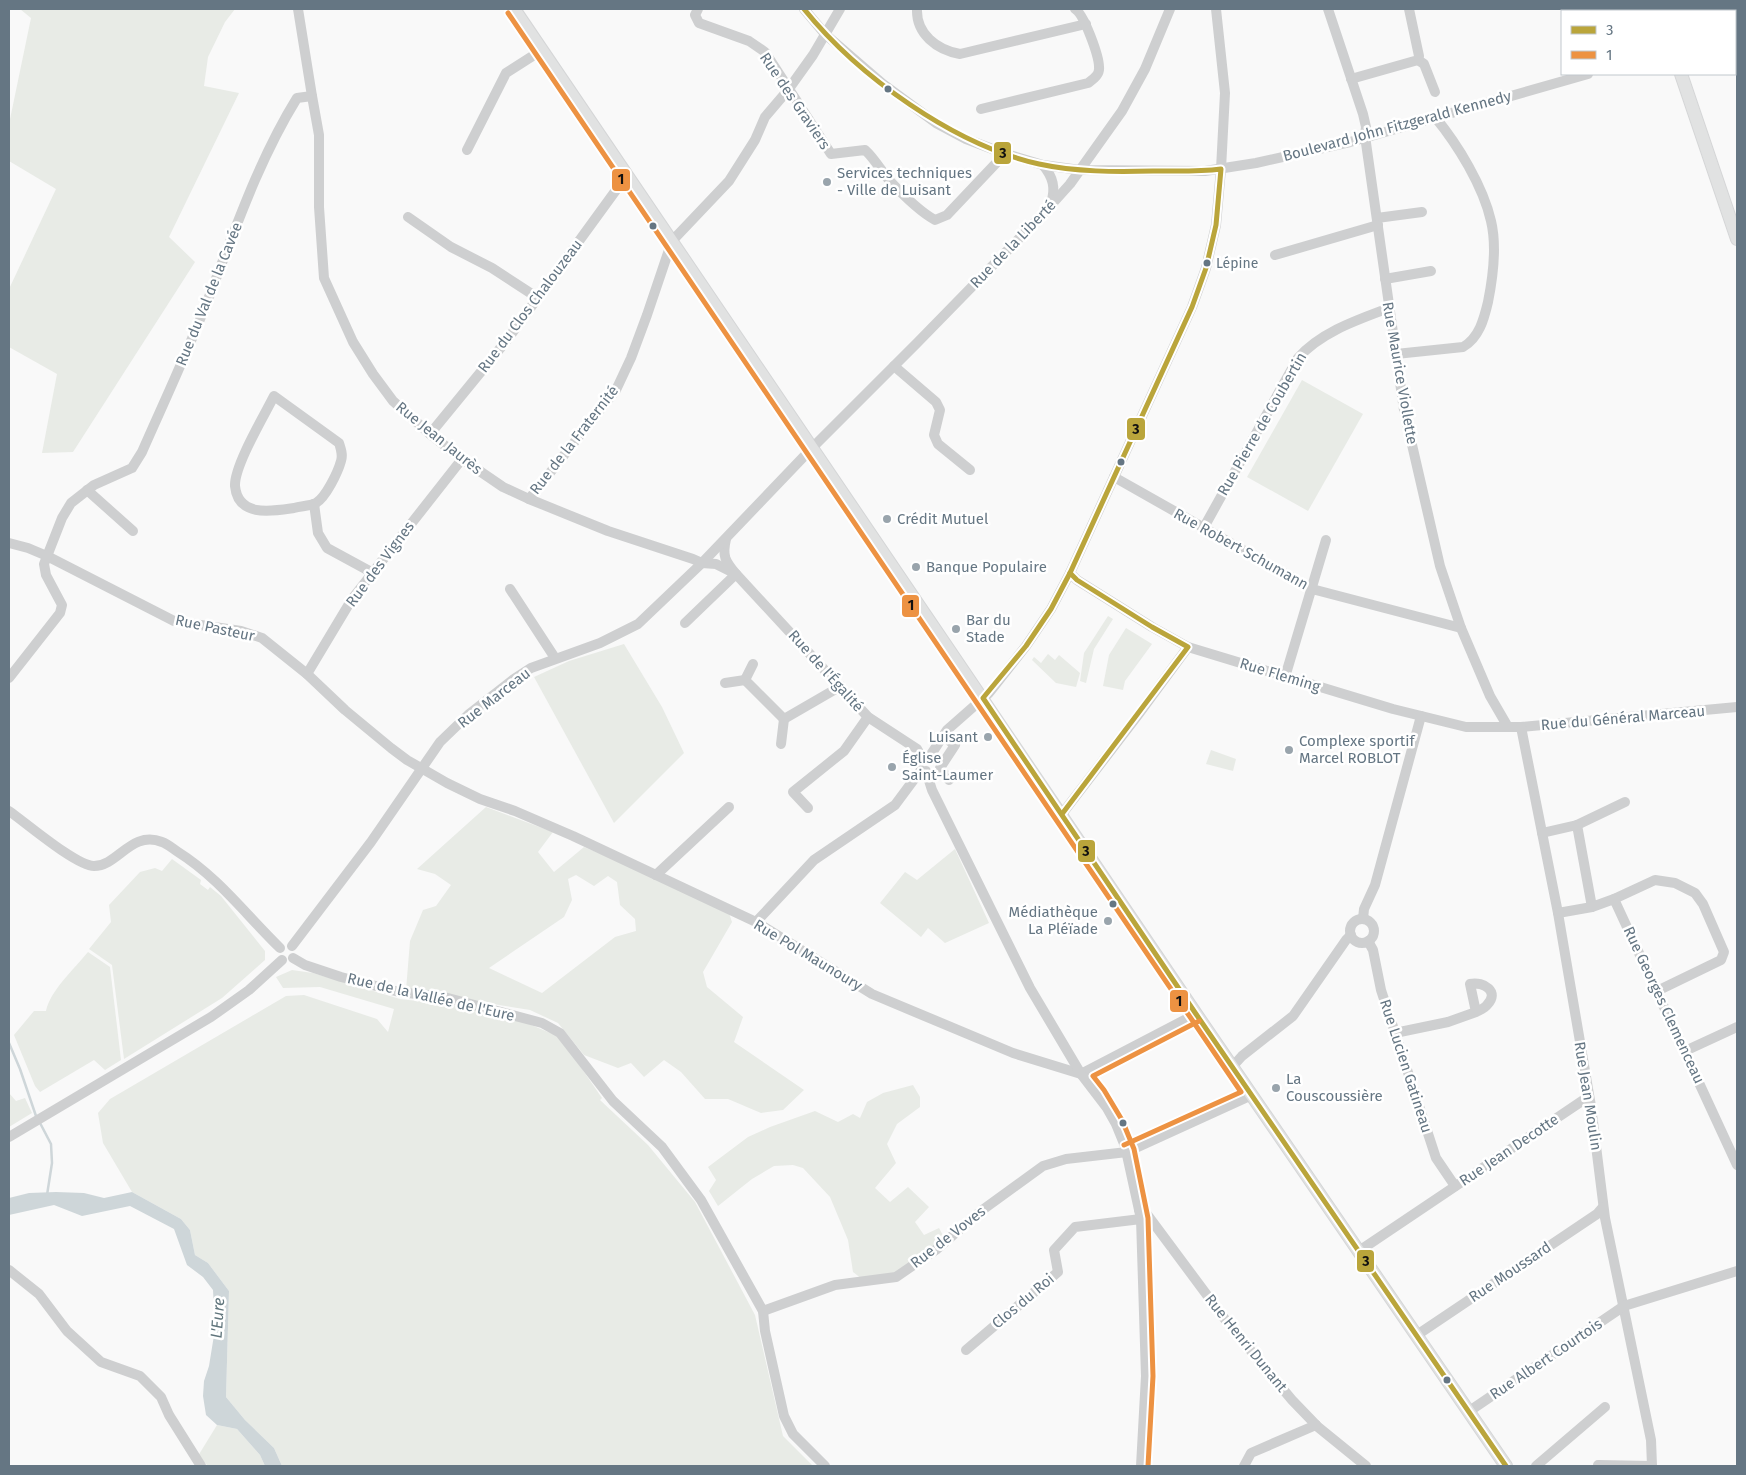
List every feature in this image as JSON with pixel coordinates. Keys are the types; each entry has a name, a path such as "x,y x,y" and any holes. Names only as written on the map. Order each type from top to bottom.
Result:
{"main road":[{"path":"515,9 1196,1014 1506,1466"},
{"path":"1680,75 1737,239"}],"street":[{"path":"298,9 312,96"},
{"name":"Rue des Graviers","path":"698,9 695,15 699,22 749,41 765,52 831,154 865,150 874,158 890,180 925,214 935,220 947,214 1000,159 1003,153"},
{"name":"Boulevard John Fitzgerald Kennedy","path":"804,9 825,34 883,84 936,123 966,139 1003,153 1043,165 1080,170 1205,171 1221,169 1350,142 1365,136 1584,75"},
{"path":"672,241 729,181 755,140 764,117 788,90 813,55 840,9"},
{"path":"917,9 920,28 927,38 950,52 960,54 1086,24"},
{"path":"981,109 1088,83 1097,76 1100,68 1086,24 1075,9"},
{"name":"Rue de la Liberté","path":"812,448 1050,205 1080,170 1102,141 1134,90 1145,69 1170,9"},
{"path":"1141,1466 1146,1376 1140,1214 1127,1152 1116,1124 1107,1108 1082,1074 1030,988 932,790 924,770 918,765 955,721 983,698 1026,646 1051,609 1070,573 1192,307 1206,268 1216,225 1221,169 1225,93 1216,9"},
{"name":"Rue Maurice Viollette","path":"1328,9 1366,127 1365,136 1404,410 1440,566 1461,628 1490,696 1508,727"},
{"path":"1409,9 1419,56 1418,60"},
{"path":"467,150 506,72 542,50"},
{"path":"1351,79 1418,60 1424,64 1435,92"},
{"name":"Rue Jean Jaurès","path":"312,96 319,135 319,207 324,278 353,342 392,401 462,459 503,486 529,499 608,531 702,563"},
{"name":"Rue du Val de la Cavée","path":"47,556 62,518 71,503 94,485 132,468 142,452 194,334 257,174 284,119 297,98 312,96"},
{"path":"1396,354 1463,347 1470,343 1477,334 1484,319 1491,288 1494,260 1492,222 1476,180 1448,133 1435,117"},
{"path":"1043,165 1050,173 1054,183 1054,195 1050,205"},
{"name":"Rue du Clos Chalouzeau","path":"430,434 507,340 627,175"},
{"path":"1275,255 1377,221 1422,212"},
{"path":"408,217 451,248 492,268 538,298"},
{"name":"Rue de la Fraternité","path":"529,499 616,390 631,358 672,241"},
{"path":"1385,279 1431,271"},
{"name":"Rue Pierre de Coubertin","path":"1203,529 1298,358 1310,345 1344,326 1376,311 1389,308"},
{"path":"894,366 936,402 940,410 934,435 938,444 970,470"},
{"path":"274,396 339,443 342,452 341,462 324,497 314,504 272,512 261,512 250,508 240,500 235,487 237,469 274,396"},
{"name":"Rue Marceau","path":"292,946 371,842 440,742 468,715 531,668 600,643 638,624 702,563 812,448"},
{"name":"Rue des Vignes","path":"307,674 352,599 462,459"},
{"name":"Rue Robert Schumann","path":"1114,477 1312,589 1461,628"},
{"path":"87,490 133,532"},
{"path":"314,504 318,533 327,548 373,573"},
{"name":"Rue de l'Égalité","path":"726,538 723,551 728,564 736,574 868,717 917,749 925,758"},
{"path":"1285,677 1326,540"},
{"name":"Rue Pasteur","path":"9,543 47,556 174,620 241,631 262,638 307,674 383,742 422,769"},
{"path":"9,678 60,612 62,605 46,575 44,564 47,556"},
{"name":"Rue de l'Égalité","path":"702,563 716,564 736,574"},
{"name":"Rue Fleming","path":"1070,573 1077,580 1188,647 1421,716 1466,727 1508,727"},
{"path":"685,623 736,574"},
{"path":"510,589 556,658"},
{"path":"1062,814 1188,647"},
{"path":"745,680 753,664"},
{"path":"745,680 784,719"},
{"path":"725,682 745,680"},
{"path":"784,719 841,686"},
{"name":"Rue du Général Marceau","path":"1508,727 1737,707"},
{"path":"1363,919 1364,909 1375,885 1421,716"},
{"path":"808,808 793,792 844,751 868,717"},
{"path":"781,744 784,719"},
{"name":"Rue Jean Moulin","path":"1521,726 1558,913 1604,1208 1651,1440 1652,1466"},
{"path":"943,736 956,747 940,768 949,780"},
{"name":"Rue Pol Maunoury","path":"422,769 480,799 516,811 573,836 756,922 872,994 1012,1053 1082,1074"},
{"path":"756,922 814,860 895,805 924,770"},
{"path":"1542,834 1577,825 1624,802"},
{"path":"656,875 729,806"},
{"path":"9,810 63,851 86,864 94,866 104,864 138,841 162,842 192,861 228,893 280,948"},
{"path":"1577,825 1592,907"},
{"path":"1558,913 1592,907 1655,880 1675,883 1695,894 1704,904 1724,952 1721,960 1658,991"},
{"name":"Rue Georges Clemenceau","path":"1614,899 1737,1165"},
{"path":"1363,919 1369,921 1374,928 1374,934 1368,941 1360,942 1356,941 1350,932 1355,921 1363,919"},
{"path":"1233,1066 1242,1056 1293,1016 1351,935"},
{"name":"Rue Lucien Gatineau","path":"1368,941 1373,950 1381,990 1436,1158 1455,1186"},
{"path":"9,1138 211,1017 249,990 282,960 287,961 293,958 295,953 292,946 284,945 280,948 278,953 282,960"},
{"name":"Rue de la Vallée de l'Eure","path":"293,958 305,965 341,977 399,992 444,997 542,1023 560,1033 613,1101 662,1147 701,1200 763,1311 765,1331 784,1416 793,1434 825,1466"},
{"path":"1395,1033 1448,1022 1476,1012"},
{"path":"1082,1074 1196,1014"},
{"path":"1685,1051 1737,1027"},
{"name":"Rue de Voves","path":"763,1311 835,1285 896,1277 937,1249 981,1211 1043,1166 1066,1159 1127,1152 1252,1095"},
{"name":"Rue Jean Decotte","path":"1359,1251 1588,1097"},
{"name":"Rue Moussard","path":"1417,1335 1604,1208"},
{"name":"Rue Henri Dunant","path":"1140,1214 1146,1213 1227,1322 1292,1400 1316,1425 1366,1466"},
{"name":"Clos du Roi","path":"966,1350 1058,1272 1054,1250 1075,1227 1140,1214"},
{"path":"9,1270 39,1294 67,1331 101,1362 140,1376 161,1397 168,1415 201,1466"},
{"name":"Rue Albert Courtois","path":"1468,1412 1624,1306 1737,1271"},
{"path":"1536,1466 1605,1407"},
{"path":"1244,1466 1251,1453 1316,1425"},
{"path":"1598,1465 1652,1466"}],"shaded area":[{"path":"20,9 235,9 225,22 208,57 204,86 239,93 169,237 195,262 73,452 42,453 57,374 9,347 9,289 56,189 9,161 9,124 31,18"},
{"path":"1302,380 1363,414 1308,511 1247,477"},
{"path":"1108,616 1113,619 1094,649 1086,683 1080,681 1084,653"},
{"path":"1126,628 1152,644 1125,681 1123,690 1103,686 1109,655"},
{"path":"624,644 662,707 684,753 614,823 534,677 569,661"},
{"path":"1048,654 1055,660 1059,655 1080,673 1076,687 1056,683 1032,660 1034,657 1041,663"},
{"path":"1211,750 1236,759 1233,771 1206,764"},
{"path":"486,807 553,832 538,852 554,872 584,847 625,864 729,913 732,922 703,972 707,987 743,1017 734,1042 804,1090 783,1110 761,1113 728,1099 705,1099 681,1072 664,1060 644,1077 631,1063 618,1068 584,1055 558,1023 530,1010 406,990 410,941 423,910 436,906 451,885 435,874 417,869","holes":["576,875 594,886 608,876 617,882 620,905 635,919 636,931 615,937 542,993 489,968 564,917 572,900 568,879"]},
{"path":"955,849 989,923 945,943 928,928 921,937 880,903 905,872 917,880"},
{"path":"172,859 201,880 200,884 208,890 210,887 221,896 265,951 265,960 222,998 124,1059 112,965 89,949 111,922 109,905 140,872 155,868 162,871"},
{"path":"88,952 110,967 121,1060 105,1070 94,1060 40,1092 35,1086 14,1035 34,1011 46,1011 52,996"},
{"path":"292,970 313,973 400,999 469,1007 529,1024 560,1037 602,1098 600,1100 648,1145 695,1202 755,1315 783,1436 813,1466 282,1466 274,1448 245,1420 226,1397 229,1291 208,1263 195,1255 190,1230 181,1219 132,1192 103,1143 98,1113 110,1099 286,996 304,995 377,1019 388,1032 394,1009 320,987 283,988 276,977"},
{"path":"913,1085 920,1097 920,1107 897,1124 887,1144 896,1163 875,1188 890,1202 908,1187 929,1207 915,1222 924,1235 939,1228 945,1239 891,1275 862,1279 853,1272 848,1240 830,1197 803,1168 793,1165 774,1166 752,1179 718,1206 709,1191 716,1180 708,1167 748,1137 815,1111 838,1122 853,1114 860,1118 867,1102 883,1093"},
{"path":"9,1093 16,1101 25,1098 32,1113 9,1127"},
{"path":"217,1425 237,1429 260,1455 265,1466 208,1466 198,1456"}],"water":[{"name":"L'Eure","path":"132,1192 181,1219 190,1230 195,1255 208,1263 229,1291 226,1397 245,1420 274,1448 282,1466 265,1466 260,1455 237,1429 217,1425 206,1415 203,1396 204,1381 209,1366 215,1329 213,1290 203,1277 187,1265 174,1229 130,1206 82,1216 54,1205 9,1215 9,1198 29,1193 84,1193 104,1198"}],"waterway":[{"path":"9,1043 36,1116"},
{"path":"39,1121 51,1144 52,1163 47,1195"}],"transit line":[{"name":"3","path":"804,9 852,59 910,104 974,141 1007,155 1053,167 1081,170 1204,171 1221,169 1216,225 1206,268 1192,307 1070,573 1051,609 1026,646 983,698 1196,1014 1506,1466"},
{"name":"1","path":"508,13 1241,1092 1124,1145"},
{"name":"3","path":"1062,814 1188,647 1077,580 1070,573"},
{"name":"1","path":"1148,1466 1153,1376 1148,1218 1134,1149 1122,1120 1093,1076 1199,1021"}],"place":[{"name":"Services techniques - Ville de Luisant","path":"827,182"},
{"name":"Lépine","path":"1207,263"},
{"name":"Crédit Mutuel","path":"887,519"},
{"name":"Banque Populaire","path":"916,567"},
{"name":"Bar du Stade","path":"956,629"},
{"name":"Luisant","path":"988,737"},
{"name":"Complexe sportif Marcel ROBLOT","path":"1289,750"},
{"name":"Église Saint-Laumer","path":"892,767"},
{"name":"Médiathèque La Pléïade","path":"1108,921"},
{"name":"La Couscoussière","path":"1276,1088"}]}
